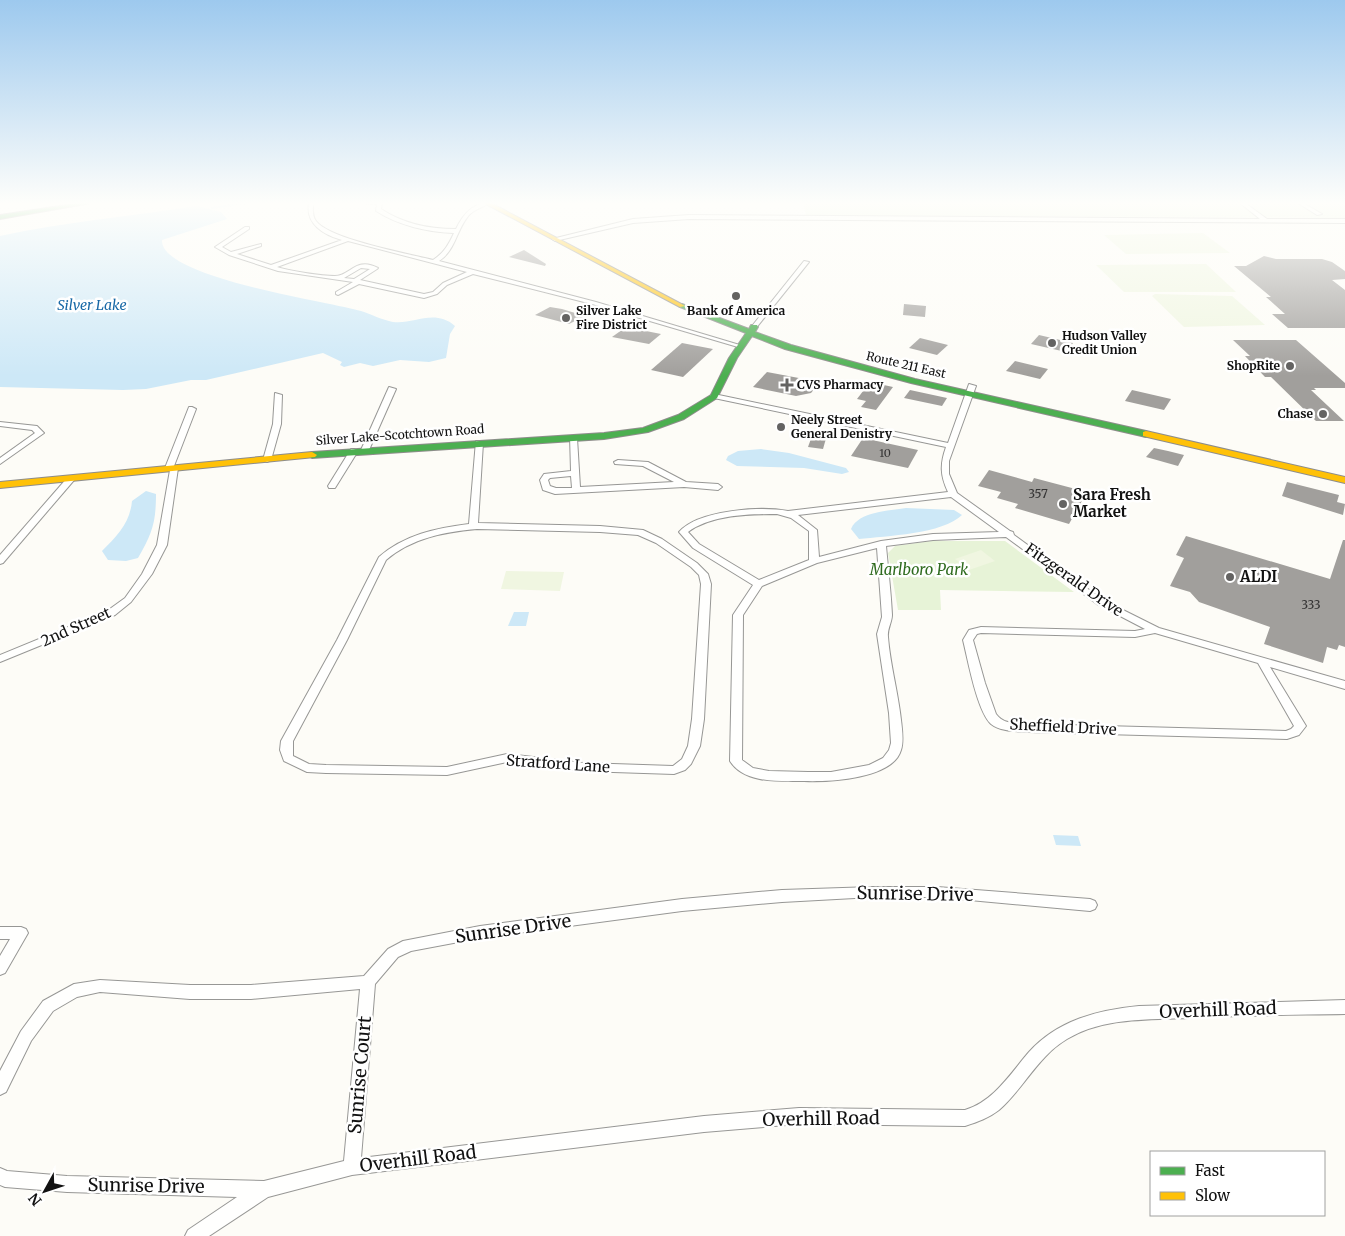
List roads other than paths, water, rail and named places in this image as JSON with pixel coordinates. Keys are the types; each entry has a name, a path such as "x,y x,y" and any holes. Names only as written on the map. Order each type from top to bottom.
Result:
{"main road":[{"name":"Route 211 East","path":"594,261 673,302 834,361 971,390 1345,479"},
{"name":"Route 211 East","path":"615,261 751,330"},
{"path":"714,396 740,346 751,330"},
{"name":"Silver Lake-Scotchtown Road","path":"0,485 360,451 627,434 653,428 680,417 714,396"}],"street":[{"path":"250,261 298,274 356,282 424,296 435,293 445,284 472,272"},
{"path":"271,268 291,261"},
{"path":"429,261 629,313 740,346"},
{"path":"751,330 806,262"},
{"path":"337,279 360,266 375,268 338,293"},
{"path":"332,486 360,451 392,389"},
{"path":"758,584 696,546 683,532 693,525 709,520 770,511 789,514 954,494 946,480 944,470 971,390"},
{"path":"267,460 277,424 278,395"},
{"path":"714,396 951,446"},
{"name":"2nd Street","path":"0,659 112,613 128,600 147,574 162,545 171,468 192,410"},
{"path":"0,424 34,428 40,432 0,462"},
{"path":"574,438 576,489"},
{"path":"473,526 478,443"},
{"path":"618,462 645,464 684,484"},
{"path":"574,473 547,476 544,480 546,488 549,490 684,484 718,487"},
{"path":"0,561 71,479"},
{"name":"Fitzgerald Drive","path":"954,494 1100,602 1155,630 1345,685"},
{"path":"789,514 813,530 814,561"},
{"name":"Stratford Lane","path":"473,526 600,529 640,532 681,555 702,574 706,584 698,719 694,746 687,761 674,770 583,767 507,758 447,771 326,770 307,768 288,758 286,750 287,741 342,640 382,559 405,543 473,526"},
{"path":"881,544 887,617 882,634 897,738 896,750 892,756 875,769 822,775 755,773 745,770 736,761 738,615 758,584 814,561 881,544 933,537 1010,534"},
{"name":"Sheffield Drive","path":"1155,630 1135,634 981,630 973,632 968,640 987,707 994,720 1016,727 1287,735 1295,732 1300,726 1261,660"},
{"name":"Sunrise Drive","path":"368,982 393,953 408,945 480,932 682,906 782,896 873,892 937,892 1090,905"},
{"path":"0,933 21,933 0,969"},
{"path":"0,1087 26,1036 48,1006 74,991 100,986 190,992 251,992 368,982"},
{"name":"Sunrise Court","path":"352,1167 368,982"},
{"name":"Overhill Road","path":"264,1189 352,1167 704,1124 799,1116 965,1118 979,1116 997,1102 1024,1067 1059,1035 1089,1022 1129,1014 1345,1007"},
{"name":"Sunrise Drive","path":"0,1176 5,1179 66,1184 264,1189"},
{"path":"194,1236 264,1189"}],"water":[{"name":"Silver Lake","path":"0,261 180,261 216,277 284,295 361,311 393,322 439,318 455,326 450,334 446,358 429,362 400,360 373,366 360,363 344,367 340,365 342,362 323,353 206,380 191,380 146,389 0,387"},
{"path":"761,449 789,453 846,468 849,472 842,474 804,468 737,466 726,460 728,456 738,451"},
{"path":"146,491 156,494 156,504 154,521 143,550 138,558 126,561 108,560 102,551 126,523 132,501"},
{"path":"906,508 954,510 962,515 942,526 898,535 859,539 851,529 855,523 867,515"},
{"path":"514,612 529,612 526,626 508,626"},
{"path":"1053,835 1078,836 1081,846 1056,845"}],"place":[{"name":"Bank of America","path":"736,296"},
{"name":"Silver Lake Fire District","path":"566,318"},
{"name":"Hudson Valley Credit Union","path":"1052,343"},
{"name":"ShopRite","path":"1290,366"},
{"name":"CVS Pharmacy","path":"787,385"},
{"name":"Chase","path":"1323,414"},
{"name":"Neely Street General Denistry","path":"781,427"},
{"name":"Sara Fresh Market","path":"1063,504"},
{"name":"ALDI","path":"1230,577"}],"park label":[{"name":"Marlboro Park","path":"919,570"}]}
